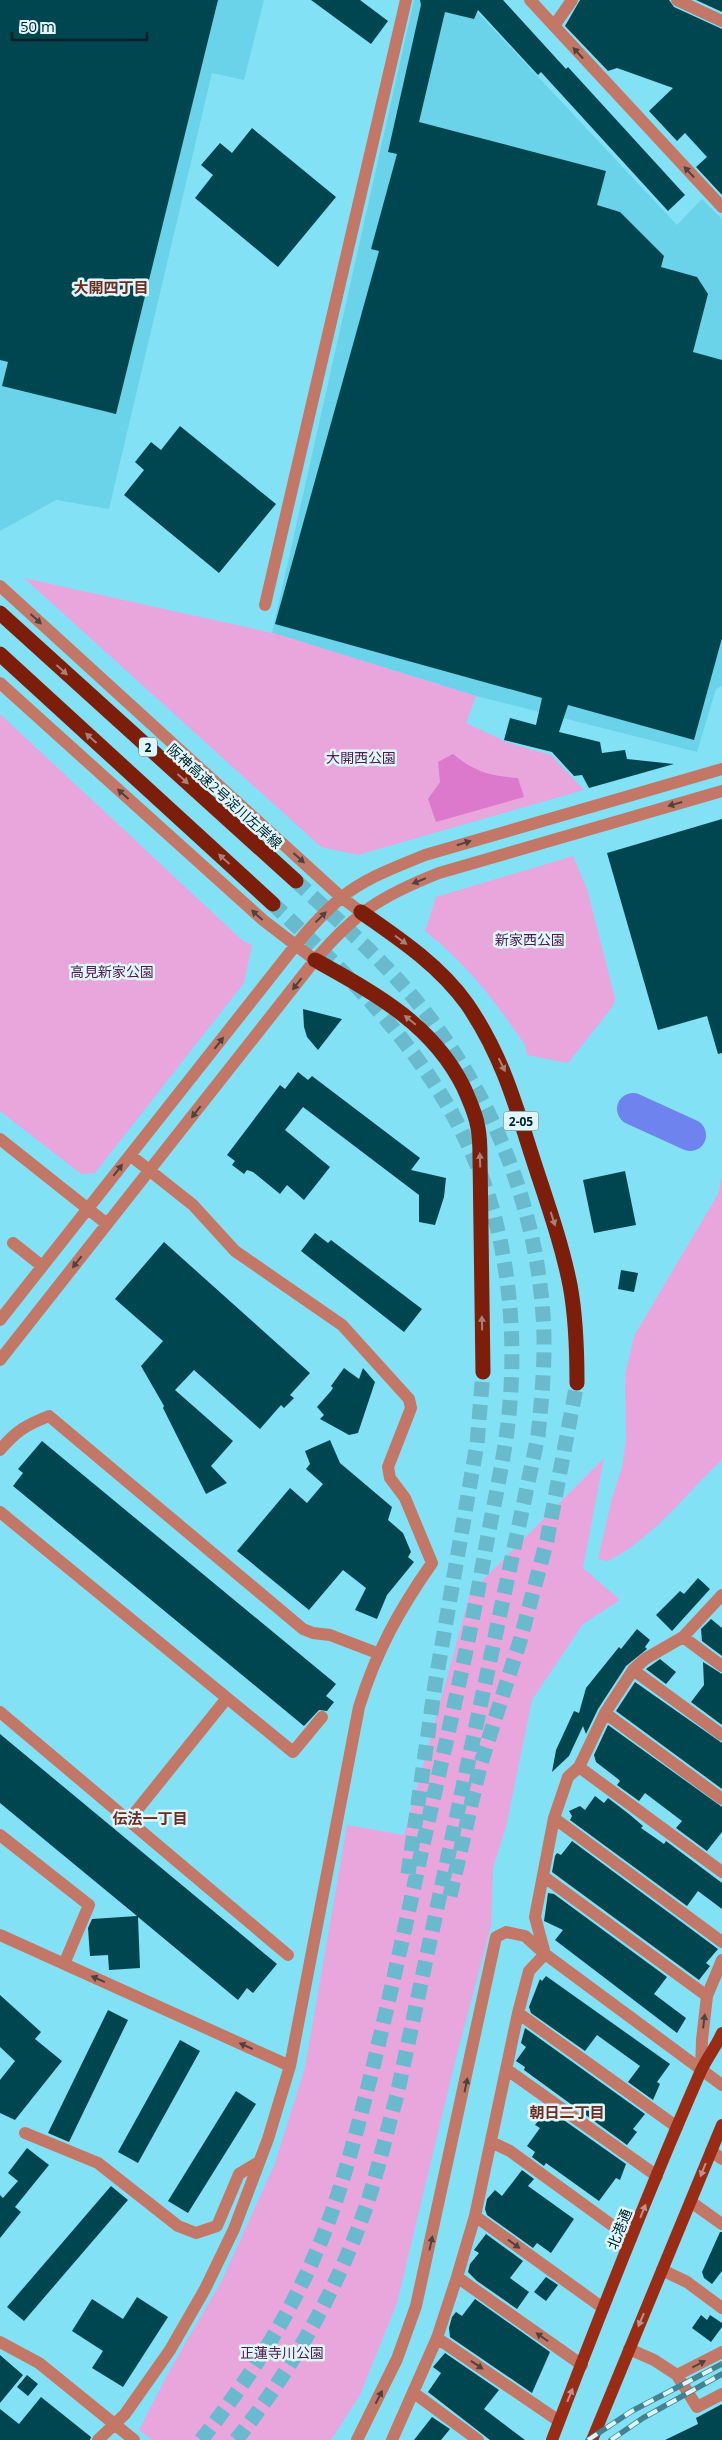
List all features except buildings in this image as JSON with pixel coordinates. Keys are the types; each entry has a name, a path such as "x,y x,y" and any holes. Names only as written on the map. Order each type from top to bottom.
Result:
{"highway":[{"name":"阪神高速2号淀川左岸線","path":"0,613 296,881"},
{"name":"2","path":"0,654 273,904"},
{"name":"2-05","path":"361,912 407,944 442,975 466,1003 487,1036 505,1073 562,1249 577,1334 577,1383"},
{"path":"315,960 374,994 424,1031 444,1054 457,1073 469,1099 478,1126 480,1158 483,1372"}],"main road":[{"name":"北港通","path":"552,2440 677,2126 701,2070 716,2047 722,2033"},
{"path":"592,2440 722,2125"}],"street":[{"path":"265,605 406,0"},
{"path":"530,0 722,207"},
{"path":"554,26 572,0"},
{"path":"676,0 722,21"},
{"path":"0,586 342,897 361,912"},
{"path":"0,683 262,920 315,960"},
{"path":"0,1320 295,946 317,920 342,897 371,879 425,855 722,769"},
{"path":"0,1360 315,960 336,935 361,912 407,886 439,873 722,791"},
{"path":"1,1141 107,1224"},
{"path":"98,2440 125,2414 170,2350 205,2289 234,2229 259,2162 290,2066 359,1707 377,1653 406,1599 432,1563 405,1498 390,1478 388,1467 411,1408 409,1400 342,1324 235,1251 193,1205 130,1155"},
{"path":"13,1243 42,1266"},
{"path":"0,1450 14,1433 29,1423 49,1416 303,1629 313,1633 330,1635 377,1653"},
{"path":"0,1512 293,1752 322,1717"},
{"path":"545,1954 535,1917 554,1818 568,1777 579,1767 605,1712 633,1670 645,1659 683,1638 722,1596"},
{"path":"683,1638 722,1666"},
{"path":"633,1670 722,1735"},
{"path":"129,1820 227,1698"},
{"path":"0,1712 288,1955"},
{"path":"605,1712 722,1799"},
{"path":"579,1767 722,1872"},
{"path":"554,1818 722,1942"},
{"path":"0,1835 89,1905 64,1964"},
{"path":"543,1876 708,1996"},
{"path":"357,2440 397,2358 416,2306 496,1937 506,1932 520,1934 722,2085"},
{"path":"0,1935 290,2066"},
{"path":"392,2440 437,2338 457,2277 475,2216 518,2013 529,1971 545,1954"},
{"path":"701,2070 702,2040 708,1996 722,1960"},
{"path":"518,2013 677,2126"},
{"path":"506,2069 657,2176"},
{"path":"25,2133 98,2163 178,2226 196,2233 217,2226 238,2174 259,2162"},
{"path":"491,2142 510,2151 632,2238"},
{"path":"711,2151 722,2159"},
{"path":"691,2202 722,2224"},
{"path":"475,2216 603,2308"},
{"path":"662,2270 687,2282 722,2308"},
{"path":"457,2277 582,2365"},
{"path":"437,2338 559,2421"},
{"path":"2,2346 38,2363 134,2440"},
{"path":"629,2349 654,2360 677,2375 697,2407 722,2394"},
{"path":"677,2375 722,2352"},
{"path":"414,2393 478,2440"}],"shaded area":[{"path":"0,0 264,0 244,80 212,73 109,509 56,500 0,531"},
{"path":"414,0 466,0 677,225 702,199 722,219 722,686 716,689 697,752 476,696 272,633"},
{"path":"453,754 468,765 483,772 518,778 524,797 436,822 428,799 440,782 438,762"}],"green space":[{"name":"大開西公園","path":"24,578 277,634 476,696 466,723 509,743 551,755 584,790 358,855 321,847"},
{"name":"高見新家公園","path":"0,714 242,940 252,945 244,983 95,1173 81,1174 0,1111"},
{"name":"新家西公園","path":"573,856 587,889 615,998 613,1006 568,1063 527,1055 525,1045 480,984 425,931 436,897"},
{"path":"722,1177 722,1460 655,1528 640,1540 608,1561 598,1559 612,1498 622,1467 626,1440 625,1375 634,1336 718,1194"},
{"name":"正蓮寺川公園","path":"604,1458 583,1568 620,1600 583,1624 532,1700 506,1827 493,1868 491,1926 455,2062 397,2303 360,2395 331,2440 152,2440 139,2430 167,2375 222,2280 275,2163 305,2067 347,1825 404,1835 470,1593"}],"waterway":[{"path":"633,1109 690,1135"}],"tunnel":[{"path":"236,2440 276,2385 312,2326 343,2265 372,2188 397,2095 538,1436 544,1360 543,1315 539,1276 532,1238 510,1164 496,1128 478,1093 459,1060 437,1028 405,988 352,933 296,881"},
{"path":"201,2440 250,2374 304,2280 333,2210 347,2164 385,2018 463,1663 503,1460 512,1373 510,1313 503,1255 497,1226 489,1198 472,1154 452,1113 428,1074 401,1037 340,969 273,904"},
{"path":"408,1874 435,1685 477,1444 483,1372"},
{"path":"450,1896 480,1766 520,1641 547,1540 577,1383"}],"railway":[{"path":"588,2440 632,2411 722,2364"},
{"path":"611,2440 643,2418 722,2374"}],"district":[{"name":"大開四丁目","path":"111,287"},
{"name":"伝法一丁目","path":"150,1818"},
{"name":"朝日二丁目","path":"567,2112"}]}
